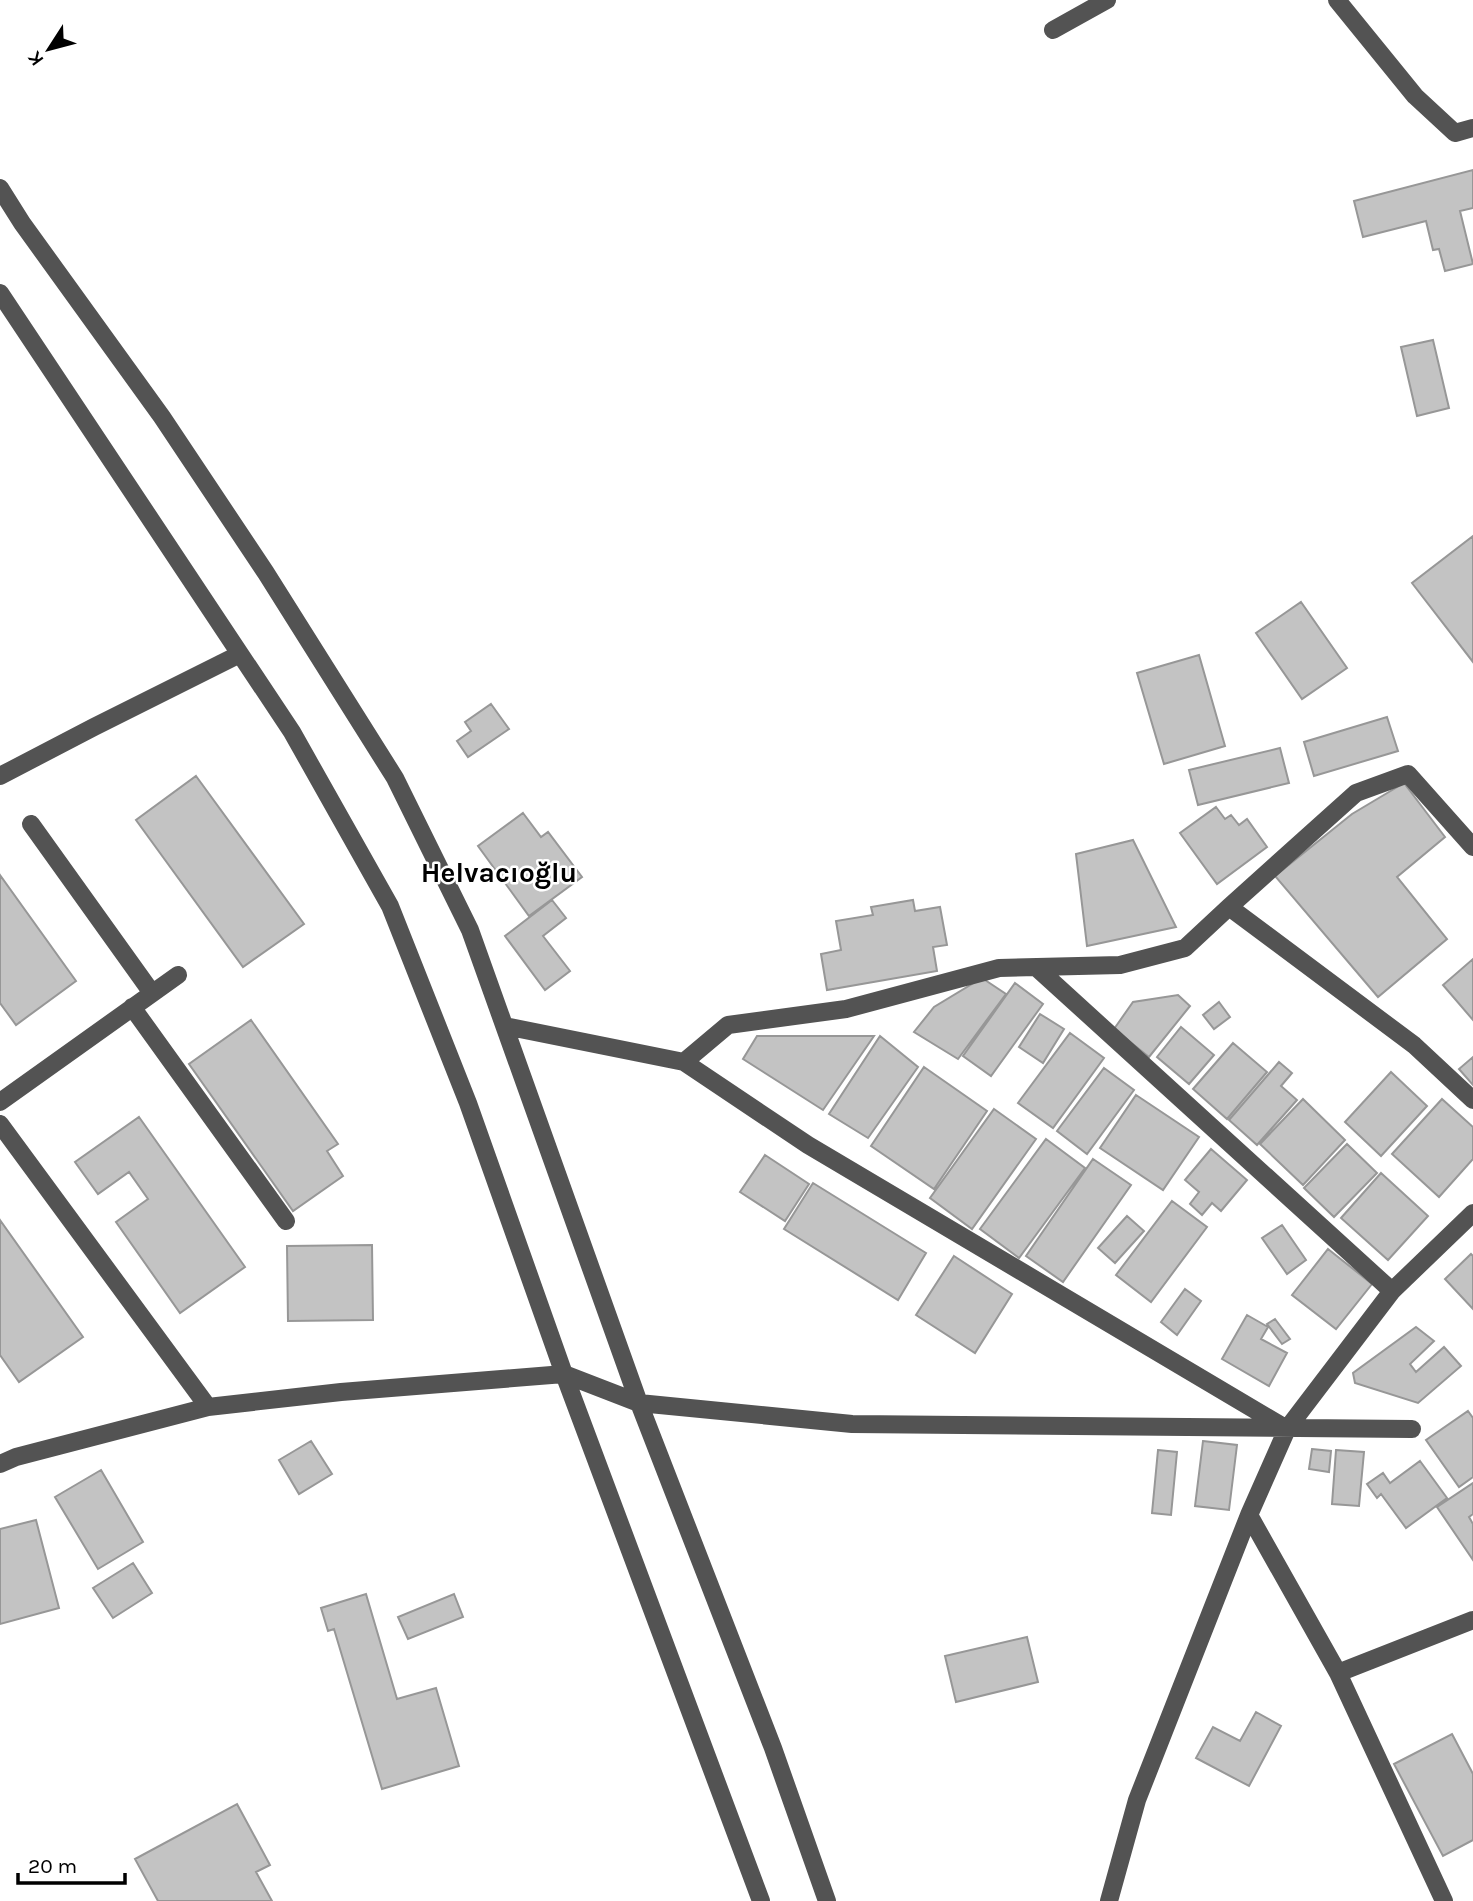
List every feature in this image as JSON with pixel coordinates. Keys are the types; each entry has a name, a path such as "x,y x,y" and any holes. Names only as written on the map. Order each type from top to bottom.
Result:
{"street":[{"path":"1053,30 1107,0"},
{"path":"1336,0 1415,96 1455,133 1473,128"},
{"path":"0,188 22,223 169,428 395,778 470,930 639,1403 773,1748 827,1901"},
{"path":"0,293 292,732 390,906 468,1103 564,1374 761,1901"},
{"path":"0,776 240,654"},
{"path":"684,1062 728,1026 846,1009 999,968 1120,965 1185,948 1356,793 1408,774 1473,847"},
{"path":"32,824 152,993"},
{"path":"1229,906 1414,1045 1473,1100"},
{"path":"1037,968 1392,1291"},
{"path":"0,1102 178,975"},
{"path":"132,1007 286,1221"},
{"path":"505,1026 684,1062 808,1145 1287,1429"},
{"path":"0,1124 208,1407"},
{"path":"1109,1901 1137,1800 1287,1429 1392,1291 1473,1213"},
{"path":"0,1464 16,1457 208,1407 341,1392 564,1374 639,1403 852,1424 1412,1429"},
{"path":"1250,1515 1338,1673 1444,1901"},
{"path":"1338,1673 1473,1620"}],"building":[{"path":"1473,170 1473,208 1460,211 1473,264 1445,271 1439,249 1433,250 1426,221 1363,237 1354,201"},
{"path":"1433,340 1449,408 1417,416 1401,347"},
{"path":"1473,536 1473,662 1412,583"},
{"path":"1301,602 1347,668 1302,699 1256,633"},
{"path":"1199,655 1225,746 1164,764 1137,673"},
{"path":"491,704 509,729 468,757 457,741 471,731 465,722"},
{"path":"1387,717 1398,751 1314,776 1304,742"},
{"path":"1280,748 1289,783 1198,805 1189,770"},
{"path":"196,776 304,924 243,967 136,820"},
{"path":"1404,783 1445,837 1397,877 1447,939 1378,997 1275,876 1352,814"},
{"path":"1216,807 1225,819 1231,815 1239,825 1247,819 1267,847 1217,884 1180,833"},
{"path":"523,813 541,837 548,832 582,877 529,916 478,846"},
{"path":"1133,840 1176,927 1087,946 1076,854"},
{"path":"0,875 76,981 16,1025 0,1003"},
{"path":"552,900 566,918 543,936 570,971 545,990 505,936"},
{"path":"913,900 915,911 940,907 947,945 933,947 937,971 827,990 821,954 841,950 836,921 873,915 871,907"},
{"path":"1473,959 1473,1020 1443,985"},
{"path":"982,978 1006,994 958,1059 914,1032 934,1007"},
{"path":"1015,983 1043,1004 991,1076 963,1056"},
{"path":"1178,995 1190,1006 1149,1057 1114,1029 1133,1002"},
{"path":"1219,1002 1230,1017 1214,1029 1203,1015"},
{"path":"1040,1014 1064,1029 1043,1063 1019,1047"},
{"path":"251,1020 338,1144 327,1151 343,1176 293,1211 189,1064"},
{"path":"1181,1027 1214,1055 1189,1084 1157,1057"},
{"path":"1070,1033 1104,1058 1053,1128 1018,1103"},
{"path":"757,1036 874,1036 823,1110 743,1059"},
{"path":"880,1036 918,1067 868,1138 829,1114"},
{"path":"1233,1043 1267,1072 1227,1119 1193,1089"},
{"path":"1473,1057 1473,1085 1459,1069"},
{"path":"1279,1062 1292,1073 1281,1086 1297,1100 1257,1145 1229,1120"},
{"path":"924,1067 987,1111 934,1189 871,1146"},
{"path":"1104,1068 1134,1090 1087,1154 1057,1131"},
{"path":"1391,1072 1427,1106 1381,1156 1345,1122"},
{"path":"1136,1095 1199,1137 1163,1190 1100,1148"},
{"path":"1303,1099 1345,1140 1303,1185 1260,1144"},
{"path":"1442,1099 1473,1127 1473,1159 1439,1197 1392,1154"},
{"path":"994,1109 1036,1139 972,1229 930,1198"},
{"path":"139,1117 245,1267 180,1313 116,1222 148,1199 129,1172 98,1194 75,1162"},
{"path":"1046,1139 1085,1168 1019,1258 980,1229"},
{"path":"1347,1144 1377,1173 1334,1217 1304,1188"},
{"path":"1211,1149 1247,1180 1221,1211 1212,1203 1202,1215 1190,1204 1199,1192 1185,1180"},
{"path":"765,1155 809,1184 785,1221 740,1192"},
{"path":"1093,1159 1131,1185 1063,1282 1026,1256"},
{"path":"1381,1173 1428,1216 1388,1260 1341,1218"},
{"path":"813,1183 926,1253 898,1300 784,1229"},
{"path":"1172,1201 1207,1227 1151,1302 1116,1275"},
{"path":"1127,1216 1144,1231 1115,1263 1098,1248"},
{"path":"0,1220 83,1337 19,1382 0,1355"},
{"path":"1282,1225 1306,1260 1287,1274 1262,1238"},
{"path":"372,1245 373,1320 288,1321 287,1246"},
{"path":"1328,1249 1372,1284 1336,1329 1292,1295"},
{"path":"1471,1254 1473,1256 1473,1309 1445,1279"},
{"path":"954,1256 1012,1294 975,1353 916,1315"},
{"path":"1185,1289 1201,1301 1177,1335 1161,1322"},
{"path":"1247,1315 1268,1327 1261,1339 1287,1353 1269,1386 1222,1359"},
{"path":"1275,1319 1290,1339 1282,1344 1267,1324"},
{"path":"1416,1327 1434,1341 1410,1364 1416,1372 1444,1347 1461,1366 1418,1403 1355,1383 1353,1373"},
{"path":"1468,1411 1473,1418 1473,1477 1459,1487 1426,1440"},
{"path":"311,1441 332,1474 299,1494 279,1460"},
{"path":"1203,1441 1237,1445 1229,1510 1195,1506"},
{"path":"1312,1449 1331,1451 1329,1472 1309,1469"},
{"path":"1158,1450 1177,1452 1171,1515 1152,1513"},
{"path":"1336,1450 1364,1452 1359,1506 1332,1504"},
{"path":"1420,1461 1447,1498 1406,1528 1381,1494 1377,1498 1367,1484 1383,1473 1390,1483"},
{"path":"101,1470 143,1542 98,1569 55,1497"},
{"path":"1473,1483 1473,1514 1469,1517 1473,1524 1473,1560 1437,1507"},
{"path":"36,1520 59,1608 0,1624 0,1529"},
{"path":"133,1563 152,1593 113,1618 93,1588"},
{"path":"366,1594 397,1699 436,1688 459,1766 382,1789 334,1629 328,1631 321,1608"},
{"path":"454,1594 463,1617 408,1639 398,1617"},
{"path":"1027,1637 1038,1682 956,1702 945,1656"},
{"path":"1256,1712 1281,1726 1249,1786 1196,1758 1213,1727 1240,1741"},
{"path":"1452,1734 1473,1774 1473,1840 1443,1856 1394,1764"},
{"path":"237,1804 270,1865 256,1872 272,1901 158,1901 135,1859"}],"district":[{"name":"Helvacıoğlu","path":"499,872"}]}
